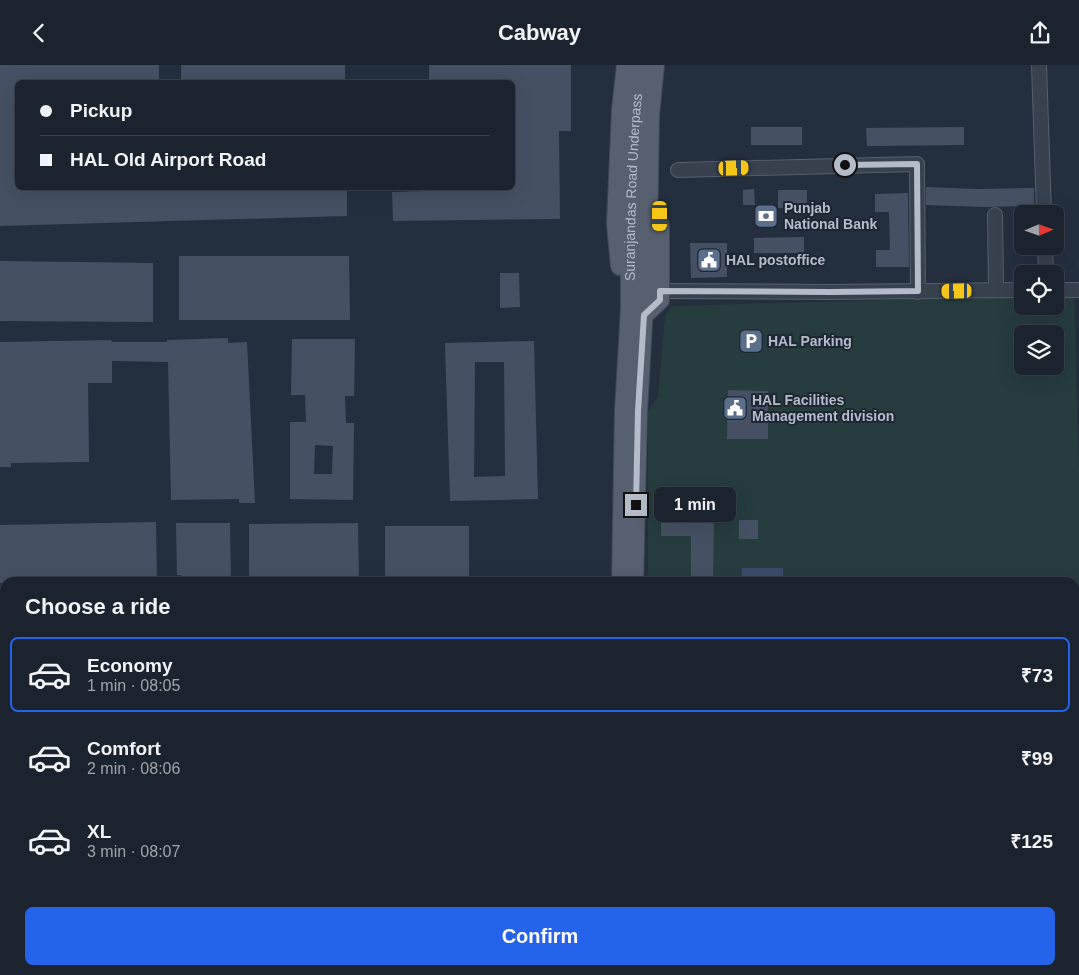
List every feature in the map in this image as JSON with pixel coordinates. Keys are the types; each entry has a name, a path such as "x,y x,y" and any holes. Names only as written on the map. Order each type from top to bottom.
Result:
{"main road":[{"path":"626,65 621,110 616,224 622,296 637,312 638,411 634,577"},
{"name":"Suranjandas Road Underpass","path":"637,312 630,232 635,115 640,65"},
{"name":"Suranjandas Road Underpass","path":"637,312 648,235 650,115 655,65"},
{"path":"637,312 660,300 660,144 667,65"},
{"path":"621,577 624,411 637,312"}],"street":[{"path":"1039,65 1044,205"},
{"path":"678,170 917,164 918,291"},
{"path":"995,215 996,290"},
{"path":"660,291 1014,290"},
{"path":"1064,290 1079,290"}],"green space":[{"path":"1064,295 1074,295 1079,471 1079,577 648,577 648,411 658,397 665,317 672,306 1014,296 1014,315 1064,315"}],"water":[{"path":"742,568 783,568 783,577 742,577"}],"building":[{"path":"0,65 159,65 159,80 15,80 15,190 347,190 347,216 0,226"},
{"path":"181,65 345,65 345,80 181,80"},
{"path":"429,65 571,65 571,131 559,131 560,219 393,221 392,192 515,190 515,80 429,80"},
{"path":"751,127 802,127 802,145 751,145"},
{"path":"964,127 964,145 867,146 866,128"},
{"path":"926,187 977,189 1034,188 1034,205 984,207 926,205"},
{"path":"754,189 755,205 743,205 743,190"},
{"path":"778,190 807,190 807,208 778,208"},
{"path":"908,193 909,267 876,267 876,250 890,250 889,212 875,212 875,194"},
{"path":"804,237 804,253 754,253 754,238"},
{"name":"HAL postoffice","path":"690,243 727,243 727,277 691,278"},
{"path":"179,256 349,256 350,320 179,320"},
{"path":"0,261 153,263 153,322 0,321"},
{"path":"500,273 519,273 520,307 500,308"},
{"path":"228,338 228,343 247,342 255,503 239,503 239,499 171,500 168,362 112,361 112,383 88,383 89,462 11,463 11,467 0,467 0,342 111,340 112,342 167,342 167,340"},
{"path":"292,339 355,339 354,396 345,396 346,423 354,423 353,500 290,499 290,422 306,422 305,395 291,395","holes":["315,445 333,446 332,474 314,474"]},
{"path":"534,341 538,499 450,501 445,343","holes":["475,362 504,362 505,476 474,477"]},
{"path":"728,390 768,391 768,439 727,439"},
{"path":"661,514 714,515 713,577 691,577 691,536 661,536"},
{"path":"739,520 758,520 758,539 739,539"},
{"path":"156,522 157,577 0,577 0,525"},
{"path":"176,523 230,523 231,577 181,577 181,575 177,575"},
{"path":"358,523 359,577 249,577 249,524"},
{"path":"385,526 469,526 469,577 385,577"}],"place":[{"name":"Punjab National Bank","path":"766,216"},
{"name":"HAL postoffice","path":"709,260"},
{"name":"HAL Parking","path":"751,341"},
{"name":"HAL Facilities Management division","path":"735,408"}],"route":[{"path":"636,505 638,411 644,315 660,300 660,291 918,291 917,164 845,165"}]}
